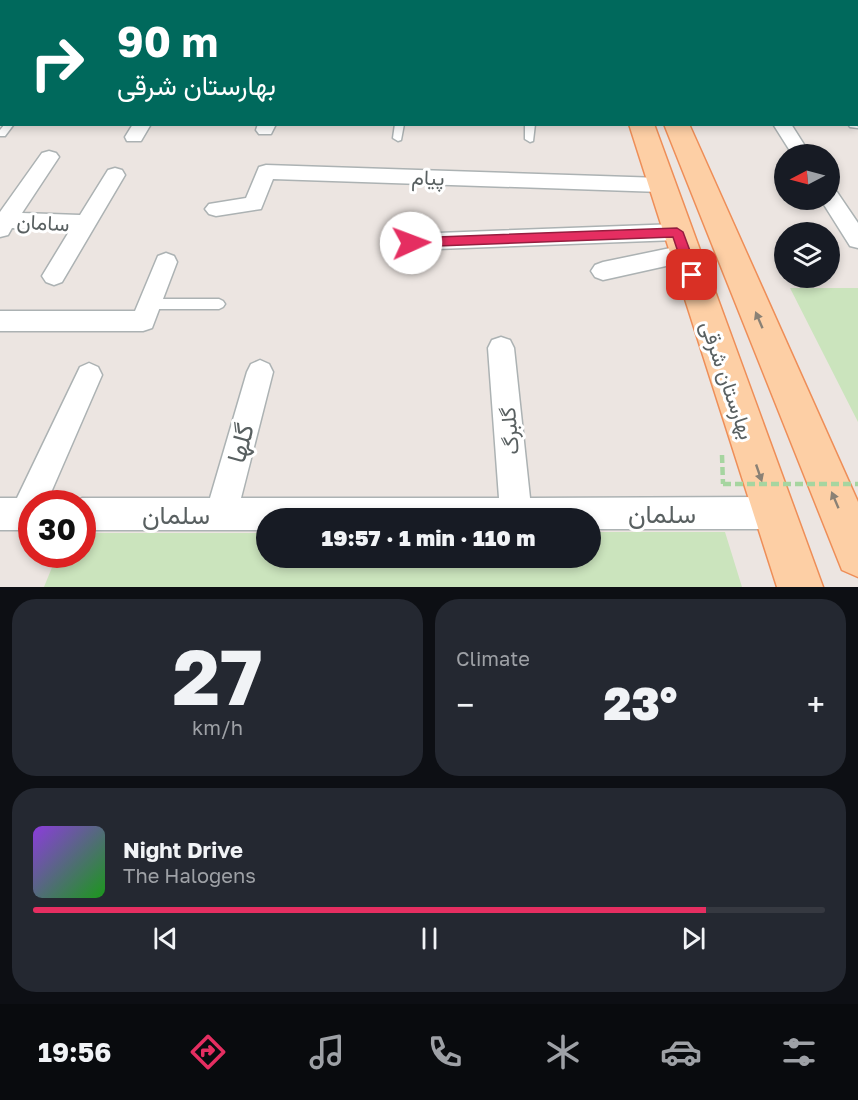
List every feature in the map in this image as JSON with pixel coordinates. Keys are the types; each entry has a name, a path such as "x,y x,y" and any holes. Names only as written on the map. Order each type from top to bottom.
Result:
{"main road":[{"name":"بهارستان شرقی","path":"649,128 661,185 773,513 801,587"},
{"name":"بهارستان شرقی","path":"649,128 858,554"}],"street":[{"path":"783,126 795,144"},
{"path":"2,223 49,157"},
{"name":"پیام","path":"216,209 254,204 267,172 661,185"},
{"name":"سامان","path":"54,276 115,175"},
{"path":"838,210 858,240"},
{"name":"سامان","path":"2,223 85,224"},
{"path":"411,243 681,243"},
{"path":"603,271 681,243"},
{"path":"0,321 143,321 166,262"},
{"name":"گلبرگ","path":"501,348 516,508"},
{"name":"گلها","path":"221,514 260,372"},
{"path":"31,490 89,375"},
{"name":"سلمان","path":"601,513 773,513"},
{"name":"سلمان","path":"96,514 256,514"}],"lane":[{"path":"2,134 8,126"},
{"path":"398,138 400,126"},
{"path":"530,126 530,139"},
{"path":"150,304 219,303"}],"path":[{"path":"722,450 723,484 858,484"}],"green space":[{"path":"790,288 858,288 858,422"},
{"path":"601,532 725,532 742,587 44,587 52,568 96,568 96,533 256,533 256,568 601,568"}],"route":[{"path":"411,243 677,232 692,275"}]}
